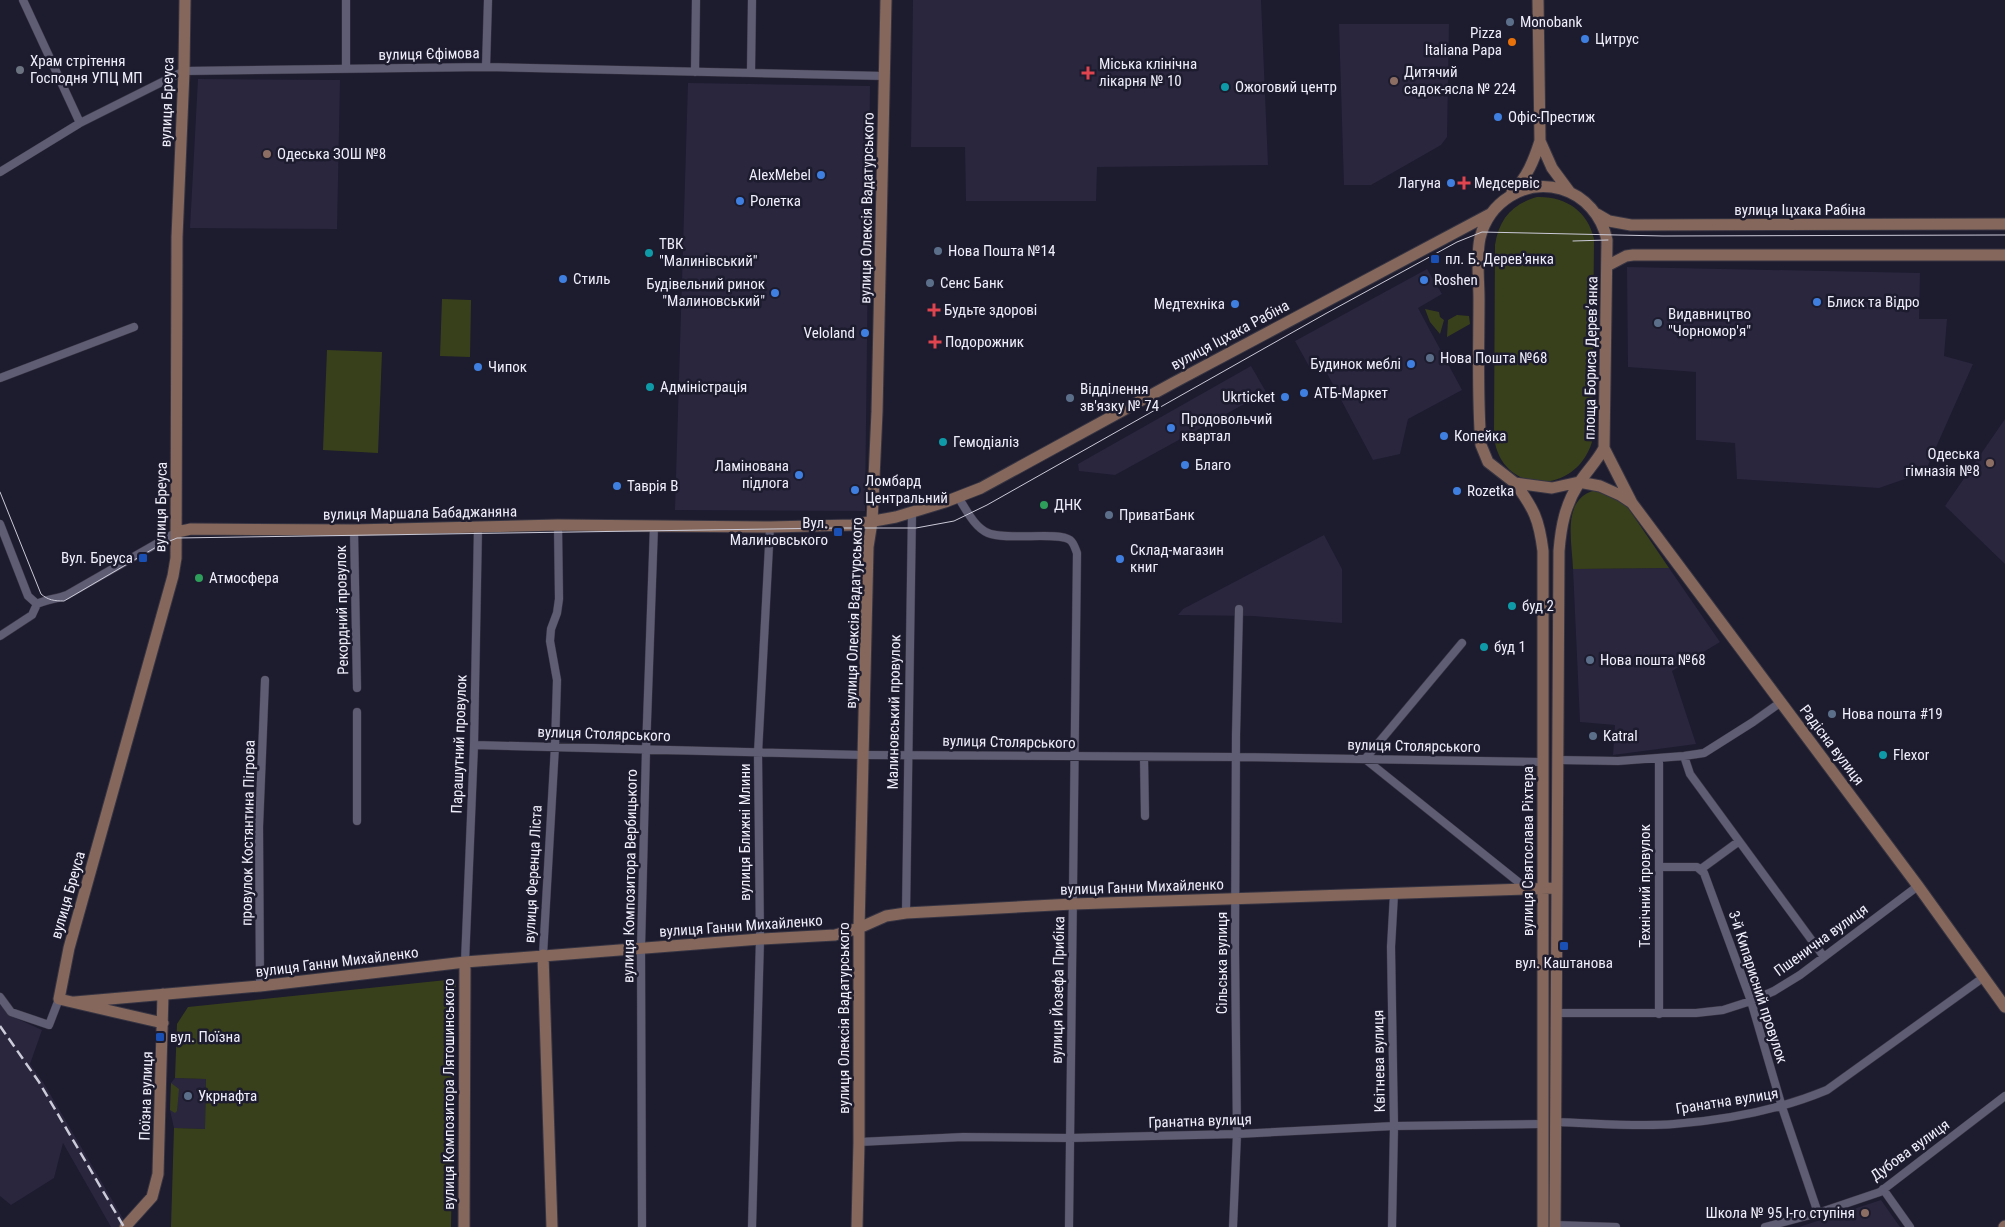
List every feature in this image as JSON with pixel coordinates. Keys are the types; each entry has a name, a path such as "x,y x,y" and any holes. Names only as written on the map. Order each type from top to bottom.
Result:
{"street":[{"path":"23,0 80,123"},
{"name":"вулиця Бреуса","path":"59,999 69,948 173,576 178,543 177,237 184,71 184,0"},
{"path":"346,0 346,68"},
{"path":"486,66 488,0"},
{"path":"694,72 696,0"},
{"path":"751,72 752,0"},
{"name":"вулиця Олексія Вадатурського","path":"856,1227 859,1142 859,928 868,547 872,522 877,412 886,0"},
{"path":"1503,200 1522,182 1534,159 1540,141 1538,0"},
{"name":"вулиця Єфімова","path":"0,172 80,123 184,71 486,66 885,76"},
{"path":"1540,141 1552,168 1569,191"},
{"name":"площа Бориса Деревʼянка","path":"1514,483 1488,462 1481,444 1478,271 1480,240 1490,214 1503,200 1518,191 1535,186 1552,186 1569,191 1585,201 1597,214 1606,234 1604,448 1598,460 1579,482"},
{"name":"вулиця Іцхака Рабіна","path":"872,522 912,512 981,488 1490,214"},
{"name":"вулиця Іцхака Рабіна","path":"1597,214 1609,221 1631,225 2005,224"},
{"path":"1607,266 1626,256 1633,255 2005,255"},
{"path":"0,378 134,327"},
{"name":"Радісна вулиця","path":"1604,448 1632,503 1918,886 2005,1006"},
{"path":"1514,483 1552,488 1579,482"},
{"name":"вулиця Святослава Ріхтера","path":"1555,1226 1559,551 1563,518 1567,505 1579,482"},
{"name":"Радісна вулиця","path":"1579,482 1608,488 1632,503"},
{"name":"вулиця Святослава Ріхтера","path":"1514,483 1536,513 1541,529 1543,551 1542,1227"},
{"name":"вулиця Йозефа Прибіка","path":"958,497 977,526 987,532 999,536 1064,537 1073,544 1076,553 1069,1227"},
{"name":"Малиновський провулок","path":"906,913 912,512"},
{"name":"вулиця Маршала Бабаджаняна","path":"37,604 57,599 177,532 191,529 354,530 558,525 770,527 852,525 872,522"},
{"path":"0,524 28,596 37,604 32,615 0,636"},
{"name":"вулиця Ференца Ліста","path":"552,1227 543,955 555,746 557,680 550,641 559,598 558,525"},
{"name":"вулиця Композитора Вербицького","path":"642,1227 641,948 654,526"},
{"name":"Парашутний провулок","path":"465,962 474,745 478,527"},
{"name":"вулиця Ближні Млини","path":"752,1227 760,939 758,753 770,527"},
{"name":"Рекордний провулок","path":"354,530 357,688"},
{"name":"Сільська вулиця","path":"1233,1227 1237,1134 1235,899 1239,609"},
{"path":"1462,643 1365,759 1527,889"},
{"name":"провулок Костянтина Пігрова","path":"260,986 259,828 265,680"},
{"path":"1558,760 1618,761 1704,753 1781,702"},
{"path":"357,712 357,821"},
{"name":"вулиця Столярського","path":"474,745 863,755 1544,762"},
{"path":"1684,756 1690,774 1824,957"},
{"path":"1144,757 1145,816"},
{"name":"Технічний провулок","path":"1659,758 1659,1014"},
{"path":"1659,868 1701,869 1738,842"},
{"name":"3-й Кипарисний провулок","path":"1701,869 1751,1001 1782,1107 1818,1213"},
{"name":"Пшенична вулиця","path":"1556,1013 1659,1014 1723,1010 1751,1001 1774,991 1824,957 1918,886"},
{"name":"вулиця Ганни Михайленко","path":"75,1002 260,986 465,962 543,955 835,935 859,928 886,916 906,913 1073,904 1557,888"},
{"name":"Квітнева вулиця","path":"1392,1227 1394,1126 1391,947 1394,894"},
{"name":"вулиця Композитора Лятошинського","path":"464,1227 465,962"},
{"name":"Гранатна вулиця","path":"1555,1122 1674,1124 1765,1112 1782,1107 1827,1090 1984,977"},
{"name":"Поїзна вулиця","path":"124,1227 152,1197 158,1174 163,994"},
{"path":"0,997 11,1012 49,1025 59,999"},
{"name":"вулиця Ганни Михайленко","path":"59,999 163,1024"},
{"name":"Дубова вулиця","path":"1765,1227 1818,1213 1880,1192 2005,1096"},
{"name":"Гранатна вулиця","path":"859,1142 963,1137 1070,1138 1237,1134 1394,1126 1542,1124"},
{"path":"1883,1189 1910,1227"},
{"path":"1555,1226 1616,1227"}],"shaded area":[{"name":"Міська клінічна лікарня № 10","path":"913,0 1261,0 1268,165 1097,167 1096,201 966,201 965,147 911,147"},
{"name":"Дитячий садок-ясла № 224","path":"1339,24 1449,24 1447,137 1441,145 1371,185 1344,185"},
{"name":"Одеська ЗОШ №8","path":"198,79 340,80 337,229 190,228"},
{"name":"Будівельний ринок \"Малиновський\"","path":"688,83 870,86 865,511 675,510"},
{"path":"1627,267 1920,273 1919,319 1947,319 1944,356 1973,364 1925,472 1879,488 1737,479 1735,443 1696,440 1696,372 1628,367"},
{"path":"1427,269 1442,294 1418,308 1462,390 1408,419 1400,454 1373,460 1321,362 1310,368 1295,341"},
{"name":"Продовольчий квартал","path":"1251,366 1266,392 1115,475 1079,471 1078,464"},
{"name":"Одеська гімназія №8","path":"2005,419 2005,564 1945,506"},
{"path":"1324,535 1342,569 1342,623 1253,616 1178,615 1183,609"},
{"path":"1669,568 1720,642 1672,671 1696,744 1613,755 1615,725 1580,722 1573,569"},
{"path":"0,1002 9,1015 42,1030 30,1064 43,1082 128,1227 111,1227 63,1143 54,1178 11,1205 0,1196"},
{"name":"Укрнафта","path":"175,1078 206,1079 205,1129 174,1128 170,1110 171,1083"},
{"name":"Школа № 95 І-го ступіня","path":"1881,1200 1900,1227 1799,1227"}],"green space":[{"path":"1537,197 1557,199 1574,207 1586,220 1594,239 1592,442 1583,460 1570,473 1554,480 1538,482 1522,478 1508,469 1499,454 1494,435 1495,245 1503,220 1508,214 1520,204"},
{"path":"442,299 471,300 470,357 440,356"},
{"path":"1425,309 1439,312 1440,317 1444,320 1440,334 1430,322"},
{"path":"1457,315 1469,316 1470,324 1447,337 1448,320"},
{"path":"327,350 382,352 378,453 323,450"},
{"path":"1601,489 1622,499 1669,568 1573,569 1571,520 1574,509 1579,500 1588,493"},
{"path":"456,979 451,1227 171,1227 174,1128 205,1129 206,1079 175,1078 177,1024 188,1007"},
{"path":"171,1083 179,1089 177,1111 175,1113 170,1110"}],"tram line":[{"path":"0,492 41,594 49,599 60,601 64,601 158,546 177,538 916,528 954,521 987,505 1325,314 1457,242 1482,232 1663,236 2005,235"},
{"path":"1573,241 1608,240"}],"railway":[{"path":"0,1026 39,1082 124,1227"}],"place":[{"name":"Monobank","path":"1510,22"},
{"name":"Цитрус","path":"1585,39"},
{"name":"Pizza Italiana Papa","path":"1512,42"},
{"name":"Храм стрітення Господня УПЦ МП","path":"20,70"},
{"name":"Міська клінічна лікарня № 10","path":"1088,73"},
{"name":"Дитячий садок-ясла № 224","path":"1394,81"},
{"name":"Ожоговий центр","path":"1225,87"},
{"name":"Офіс-Престиж","path":"1498,117"},
{"name":"Одеська ЗОШ №8","path":"267,154"},
{"name":"AlexMebel","path":"821,175"},
{"name":"Лагуна","path":"1451,183"},
{"name":"Медсервіс","path":"1464,183"},
{"name":"Ролетка","path":"740,201"},
{"name":"Нова Пошта №14","path":"938,251"},
{"name":"ТВК \"Малинівський\"","path":"649,253"},
{"name":"пл. Б. Дерев'янка","path":"1435,259"},
{"name":"Стиль","path":"563,279"},
{"name":"Roshen","path":"1424,280"},
{"name":"Сенс Банк","path":"930,283"},
{"name":"Будівельний ринок \"Малиновський\"","path":"775,293"},
{"name":"Блиск та Відро","path":"1817,302"},
{"name":"Медтехніка","path":"1235,304"},
{"name":"Будьте здорові","path":"934,310"},
{"name":"Видавництво \"Чорномор'я\"","path":"1658,323"},
{"name":"Veloland","path":"865,333"},
{"name":"Подорожник","path":"935,342"},
{"name":"Нова Пошта №68","path":"1430,358"},
{"name":"Будинок меблі","path":"1411,364"},
{"name":"Чипок","path":"478,367"},
{"name":"Адміністрація","path":"650,387"},
{"name":"АТБ-Маркет","path":"1304,393"},
{"name":"Ukrticket","path":"1285,397"},
{"name":"Відділення зв'язку № 74","path":"1070,398"},
{"name":"Продовольчий квартал","path":"1171,428"},
{"name":"Копейка","path":"1444,436"},
{"name":"Гемодіаліз","path":"943,442"},
{"name":"Одеська гімназія №8","path":"1990,463"},
{"name":"Благо","path":"1185,465"},
{"name":"Ламінована підлога","path":"799,475"},
{"name":"Таврія В","path":"617,486"},
{"name":"Ломбард Центральний","path":"855,490"},
{"name":"Rozetka","path":"1457,491"},
{"name":"ДНК","path":"1044,505"},
{"name":"ПриватБанк","path":"1109,515"},
{"name":"Вул. Малиновського","path":"838,532"},
{"name":"Вул. Бреуса","path":"143,558"},
{"name":"Склад-магазин книг","path":"1120,559"},
{"name":"Атмосфера","path":"199,578"},
{"name":"буд 2","path":"1512,606"},
{"name":"буд 1","path":"1484,647"},
{"name":"Нова пошта №68","path":"1590,660"},
{"name":"Нова пошта #19","path":"1832,714"},
{"name":"Katral","path":"1593,736"},
{"name":"Flexor","path":"1883,755"},
{"name":"вул. Каштанова","path":"1564,946"},
{"name":"вул. Поїзна","path":"160,1037"},
{"name":"Укрнафта","path":"188,1096"},
{"name":"Школа № 95 І-го ступіня","path":"1865,1213"}]}
